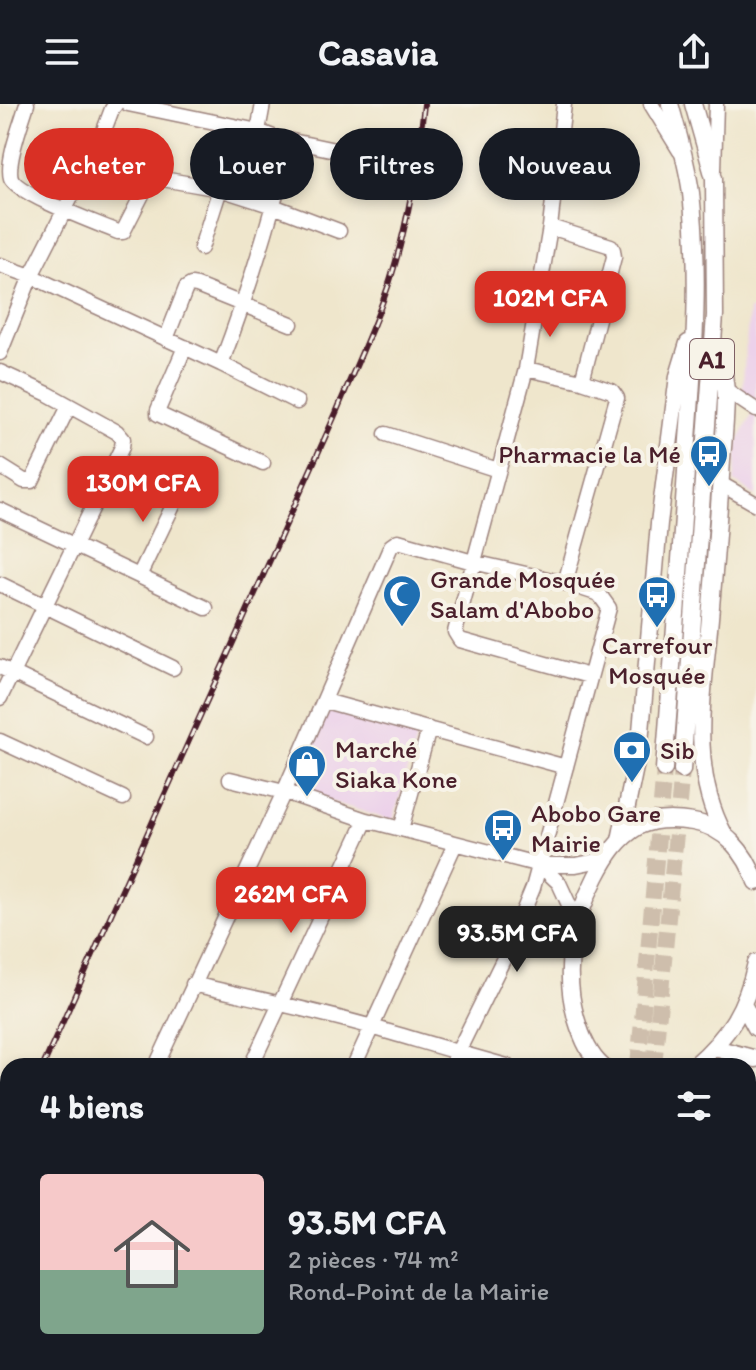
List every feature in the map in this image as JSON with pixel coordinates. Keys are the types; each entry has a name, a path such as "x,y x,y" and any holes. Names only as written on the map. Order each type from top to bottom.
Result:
{"main road":[{"name":"A1","path":"664,769 696,314 691,191 670,104"},
{"name":"A1","path":"682,770 715,315 714,178 693,104"},
{"path":"620,840 640,743 659,523 678,376 696,314"},
{"path":"715,315 726,390 700,727 704,774 715,818 724,834 737,847 755,879"},
{"path":"595,1058 579,1029 572,1005 569,966 577,922 606,859 620,840 641,825 655,821 703,824 724,834"},
{"path":"703,1058 715,1048 744,1006 756,963"},
{"path":"744,1006 756,1028"},
{"path":"715,1048 752,1058"}],"street":[{"path":"27,104 10,163 12,179 19,187 118,232 123,232 139,200"},
{"path":"105,128 116,104"},
{"path":"128,104 244,128"},
{"path":"259,128 263,104"},
{"path":"564,104 550,227 526,369 455,632 460,640 589,676"},
{"path":"651,104 685,159"},
{"path":"714,178 716,104"},
{"path":"0,353 31,276 69,200"},
{"path":"201,248 216,200"},
{"path":"254,200 339,231"},
{"path":"221,364 243,305 275,200"},
{"path":"550,227 611,246 613,250 614,257 582,381"},
{"path":"0,265 31,276 185,347 297,402"},
{"path":"166,339 186,288 191,285 291,324"},
{"path":"185,347 158,414 263,463"},
{"path":"526,369 582,381 612,391 617,398 565,583"},
{"path":"0,372 117,432 123,439 122,447 44,606 6,670 0,698"},
{"path":"726,390 756,410"},
{"path":"0,466 24,481 32,481 69,406"},
{"path":"386,434 498,470"},
{"path":"721,484 756,504"},
{"path":"139,576 182,487"},
{"path":"0,510 206,608"},
{"path":"160,1058 284,792 394,543 398,541 565,583 599,594 609,608 533,888 503,960 455,1058"},
{"path":"0,584 173,668"},
{"path":"6,670 146,737"},
{"path":"325,701 566,767"},
{"path":"401,829 429,729"},
{"path":"0,741 123,798"},
{"path":"230,779 284,792 366,820 540,865 576,865 606,859"},
{"path":"255,1058 366,820"},
{"path":"358,1058 455,844"},
{"path":"540,865 559,883 577,922"},
{"path":"193,984 372,1027 449,1058"}],"shaded area":[{"path":"749,310 756,310 756,401 742,392"},
{"path":"754,410 756,496 734,482 738,442"},
{"path":"327,710 417,736 393,821 291,789"}],"tunnel":[{"path":"639,1058 664,769"},
{"path":"655,1058 682,770"}],"railway":[{"path":"47,1058 378,314 407,216 424,104"}],"place":[{"name":"Pharmacie la Mé","path":"709,488"},
{"name":"Grande Mosquée Salam d'Abobo","path":"402,628"},
{"name":"Carrefour Mosquée","path":"657,629"},
{"name":"Sib","path":"632,784"},
{"name":"Marché Siaka Kone","path":"307,798"},
{"name":"Abobo Gare Mairie","path":"503,862"}]}
